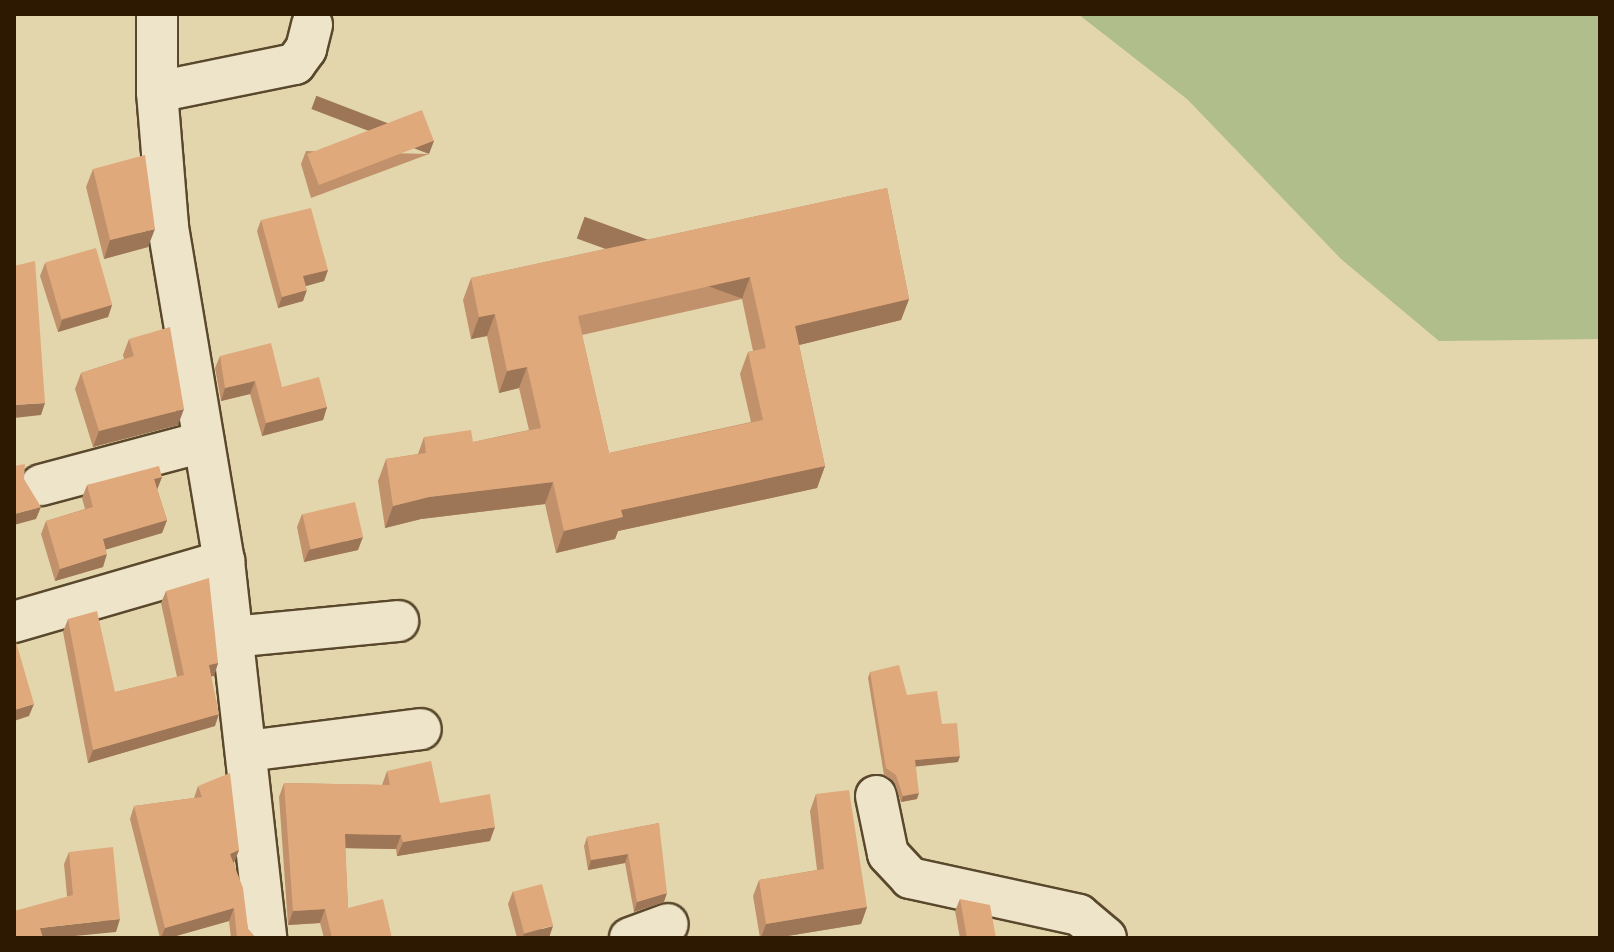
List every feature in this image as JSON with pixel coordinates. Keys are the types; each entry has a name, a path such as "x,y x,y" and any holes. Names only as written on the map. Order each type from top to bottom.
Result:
{"street":[{"path":"157,14 157,92 168,227 224,561 266,938"},
{"path":"157,92 295,64 312,25"},
{"path":"41,485 203,442"},
{"path":"14,622 224,561"},
{"path":"232,637 398,621"},
{"path":"247,751 421,729"},
{"path":"876,796 888,854 910,878 1079,915 1106,938"},
{"path":"630,938 668,924"}],"green space":[{"path":"1078,14 1600,14 1600,339 1439,341 1341,259 1187,99"}],"building":[{"path":"422,110 434,141 319,185 307,154"},
{"path":"145,155 155,229 110,240 93,169"},
{"path":"887,188 909,299 795,326 825,466 621,510 623,517 564,531 553,482 429,497 393,506 386,459 426,453 424,437 471,430 473,442 541,428 527,367 507,371 495,314 479,317 471,278","holes":["750,277 766,348 748,352 763,420 609,453 578,316"]},
{"path":"311,208 328,270 303,276 307,290 282,297 261,220"},
{"path":"96,248 112,305 61,319 45,263"},
{"path":"35,261 45,403 14,405 14,266"},
{"path":"170,327 184,409 99,431 81,373 134,356 129,339"},
{"path":"271,343 282,387 319,377 327,407 266,423 255,381 225,388 220,356"},
{"path":"25,464 24,479 41,507 14,514 14,466"},
{"path":"159,466 162,477 154,479 167,520 103,539 107,554 60,569 46,521 93,507 87,485"},
{"path":"355,502 363,537 310,549 302,514"},
{"path":"209,578 218,663 209,665 219,714 93,750 68,619 97,611 115,692 184,675 166,591"},
{"path":"14,635 34,704 14,710"},
{"path":"899,665 907,695 937,691 942,724 957,723 960,756 915,760 919,793 903,796 896,775 886,768 870,672"},
{"path":"431,761 440,803 490,794 495,827 403,842 401,835 345,834 348,908 383,899 392,938 332,938 325,909 293,911 284,783 390,785 387,771"},
{"path":"230,773 239,850 230,854 243,888 248,929 256,938 237,938 234,908 165,928 134,806 202,797 198,786"},
{"path":"849,790 867,907 766,924 759,880 824,869 816,794"},
{"path":"659,823 667,893 637,902 628,854 591,860 587,837"},
{"path":"113,847 120,919 40,928 43,938 14,938 14,911 73,895 69,852"},
{"path":"542,884 553,926 524,933 513,892"},
{"path":"960,899 990,905 996,938 967,938"}]}
